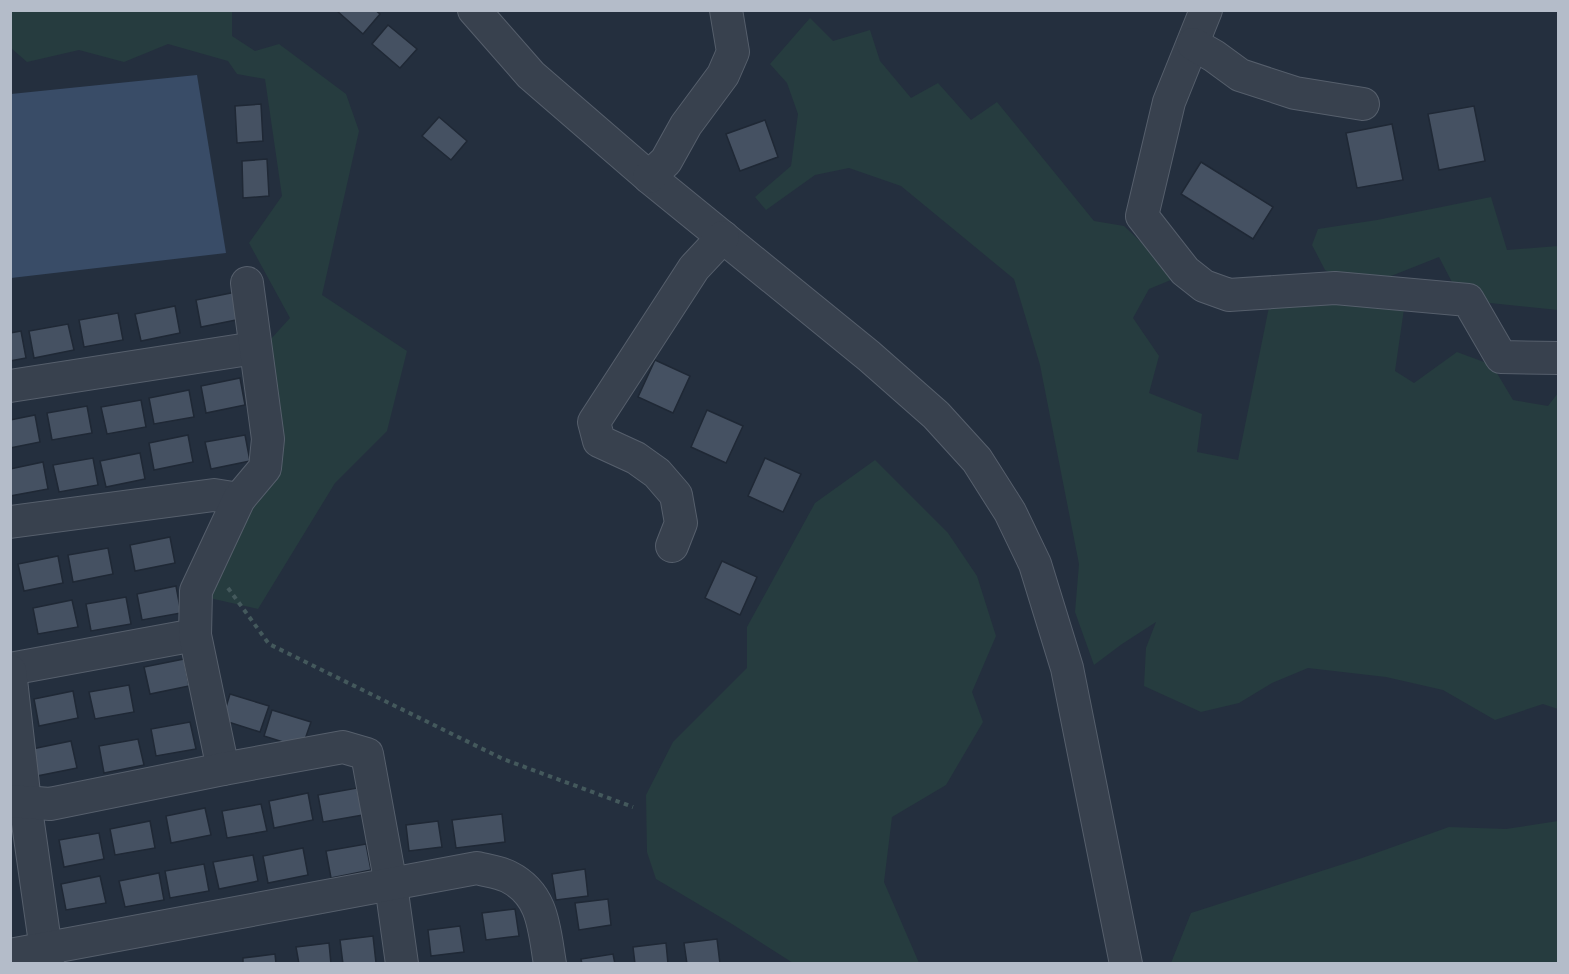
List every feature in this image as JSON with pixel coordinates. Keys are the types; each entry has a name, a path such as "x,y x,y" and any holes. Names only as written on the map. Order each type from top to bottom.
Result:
{"street":[{"path":"474,10 531,75 650,177 869,356 936,415 977,460 1010,512 1035,564 1067,668 1126,963"},
{"path":"650,177 666,160 686,125 723,75 733,52 726,10"},
{"path":"1206,10 1169,102 1142,216 1185,272 1204,286 1229,295 1335,288 1468,300 1501,357 1558,358"},
{"path":"1193,44 1240,75 1295,93 1363,104"},
{"path":"672,546 681,523 676,495 657,473 636,458 599,441 594,422 694,268 723,237"},
{"path":"223,769 195,635 196,591 239,499 265,468 268,439 247,283"},
{"path":"10,386 255,348"},
{"path":"10,522 214,495 239,499"},
{"path":"46,956 18,801 10,670 195,635"},
{"path":"18,801 50,804 343,747 367,754 391,885 402,963"},
{"path":"10,955 46,956 477,868 508,876 528,889 543,918 550,963"}],"path":[{"path":"210,563 269,644 503,759 633,807"}],"green space":[{"path":"11,11 232,11 232,36 255,51 279,44 346,94 359,131 322,295 407,351 387,431 335,483 258,609 205,597 279,460 270,340 290,318 249,243 282,196 265,79 237,74 228,61 168,44 124,62 79,50 27,62 11,48"},
{"path":"810,18 833,41 870,30 880,61 911,98 938,83 971,120 997,102 1094,221 1124,226 1178,277 1149,289 1133,318 1159,356 1149,393 1202,414 1197,452 1238,460 1269,307 1295,296 1404,309 1395,371 1414,383 1457,352 1492,365 1513,400 1548,406 1558,393 1558,709 1543,704 1495,720 1443,690 1386,677 1308,668 1272,683 1239,703 1201,712 1144,686 1146,648 1156,622 1094,665 1075,612 1079,564 1040,365 1014,279 901,186 849,168 815,175 766,210 755,197 791,166 798,114 787,83 770,64"},
{"path":"1491,197 1507,250 1558,246 1558,310 1490,303 1454,286 1439,257 1381,280 1348,282 1325,270 1312,245 1318,229 1377,220"},
{"path":"875,460 948,533 977,576 996,636 972,692 983,722 946,785 892,817 884,882 919,963 793,963 656,879 647,852 646,795 673,742 747,668 747,627 815,503"},
{"path":"1558,821 1558,963 1171,963 1191,913 1362,858 1449,827 1506,829"}],"water":[{"path":"197,75 226,253 11,278 11,94"}],"building":[{"path":"336,10 375,10 380,14 363,34"},
{"path":"388,25 417,49 400,68 372,44"},
{"path":"261,104 263,141 237,143 235,106"},
{"path":"1474,106 1485,161 1439,170 1428,114"},
{"path":"439,117 467,141 451,160 422,136"},
{"path":"765,120 778,157 740,171 726,134"},
{"path":"1392,124 1403,180 1357,188 1346,133"},
{"path":"267,159 269,196 243,198 242,161"},
{"path":"1201,162 1273,207 1253,239 1181,194"},
{"path":"236,292 241,319 201,327 196,300"},
{"path":"175,306 180,333 141,341 135,314"},
{"path":"118,313 123,340 84,347 79,320"},
{"path":"68,324 74,350 34,358 29,331"},
{"path":"21,331 26,358 10,361 10,333"},
{"path":"655,360 690,376 673,413 638,397"},
{"path":"240,378 245,405 206,413 201,386"},
{"path":"189,390 194,417 154,424 149,398"},
{"path":"141,400 146,427 107,434 101,407"},
{"path":"87,406 92,433 52,440 47,413"},
{"path":"707,410 743,426 726,463 691,447"},
{"path":"35,415 40,442 10,448 10,420"},
{"path":"188,435 193,462 154,470 149,443"},
{"path":"245,435 250,461 211,469 205,442"},
{"path":"140,453 145,479 106,487 100,461"},
{"path":"93,458 98,485 59,492 53,465"},
{"path":"765,458 801,474 783,512 748,496"},
{"path":"43,462 48,489 10,496 10,469"},
{"path":"170,537 175,563 135,571 130,545"},
{"path":"108,548 113,574 73,582 68,555"},
{"path":"58,556 63,583 24,591 18,564"},
{"path":"722,561 757,577 740,615 705,598"},
{"path":"176,586 181,613 142,620 137,594"},
{"path":"126,597 131,624 91,631 86,604"},
{"path":"72,600 78,627 38,634 33,608"},
{"path":"184,659 189,686 150,694 144,667"},
{"path":"129,685 134,712 95,719 89,692"},
{"path":"73,691 78,718 39,726 34,699"},
{"path":"230,694 269,706 260,732 222,720"},
{"path":"272,710 311,722 302,748 264,736"},
{"path":"190,722 196,749 156,756 151,729"},
{"path":"138,739 144,765 104,773 99,746"},
{"path":"71,741 77,768 37,776 32,749"},
{"path":"357,788 363,815 323,822 318,795"},
{"path":"308,793 313,820 274,828 269,801"},
{"path":"261,804 267,831 227,838 222,811"},
{"path":"205,808 211,835 171,843 166,816"},
{"path":"502,814 505,842 456,848 452,820"},
{"path":"150,821 155,848 115,855 110,829"},
{"path":"438,821 442,847 409,851 406,825"},
{"path":"99,833 104,859 64,867 59,840"},
{"path":"366,844 371,870 331,878 326,851"},
{"path":"303,848 308,875 268,883 263,856"},
{"path":"253,855 258,881 219,889 213,862"},
{"path":"204,864 209,891 170,898 165,871"},
{"path":"585,869 588,896 556,900 552,874"},
{"path":"159,873 164,900 125,907 119,881"},
{"path":"100,876 106,903 66,910 61,884"},
{"path":"608,899 611,925 579,930 575,903"},
{"path":"515,909 519,936 486,940 482,913"},
{"path":"460,926 464,952 431,956 428,930"},
{"path":"373,936 376,963 343,964 340,940"},
{"path":"717,939 720,964 687,964 684,943"},
{"path":"329,943 331,964 299,964 296,947"},
{"path":"666,943 668,964 635,964 633,947"},
{"path":"275,954 276,964 243,964 243,958"},
{"path":"613,954 615,964 582,964 581,959"}]}
